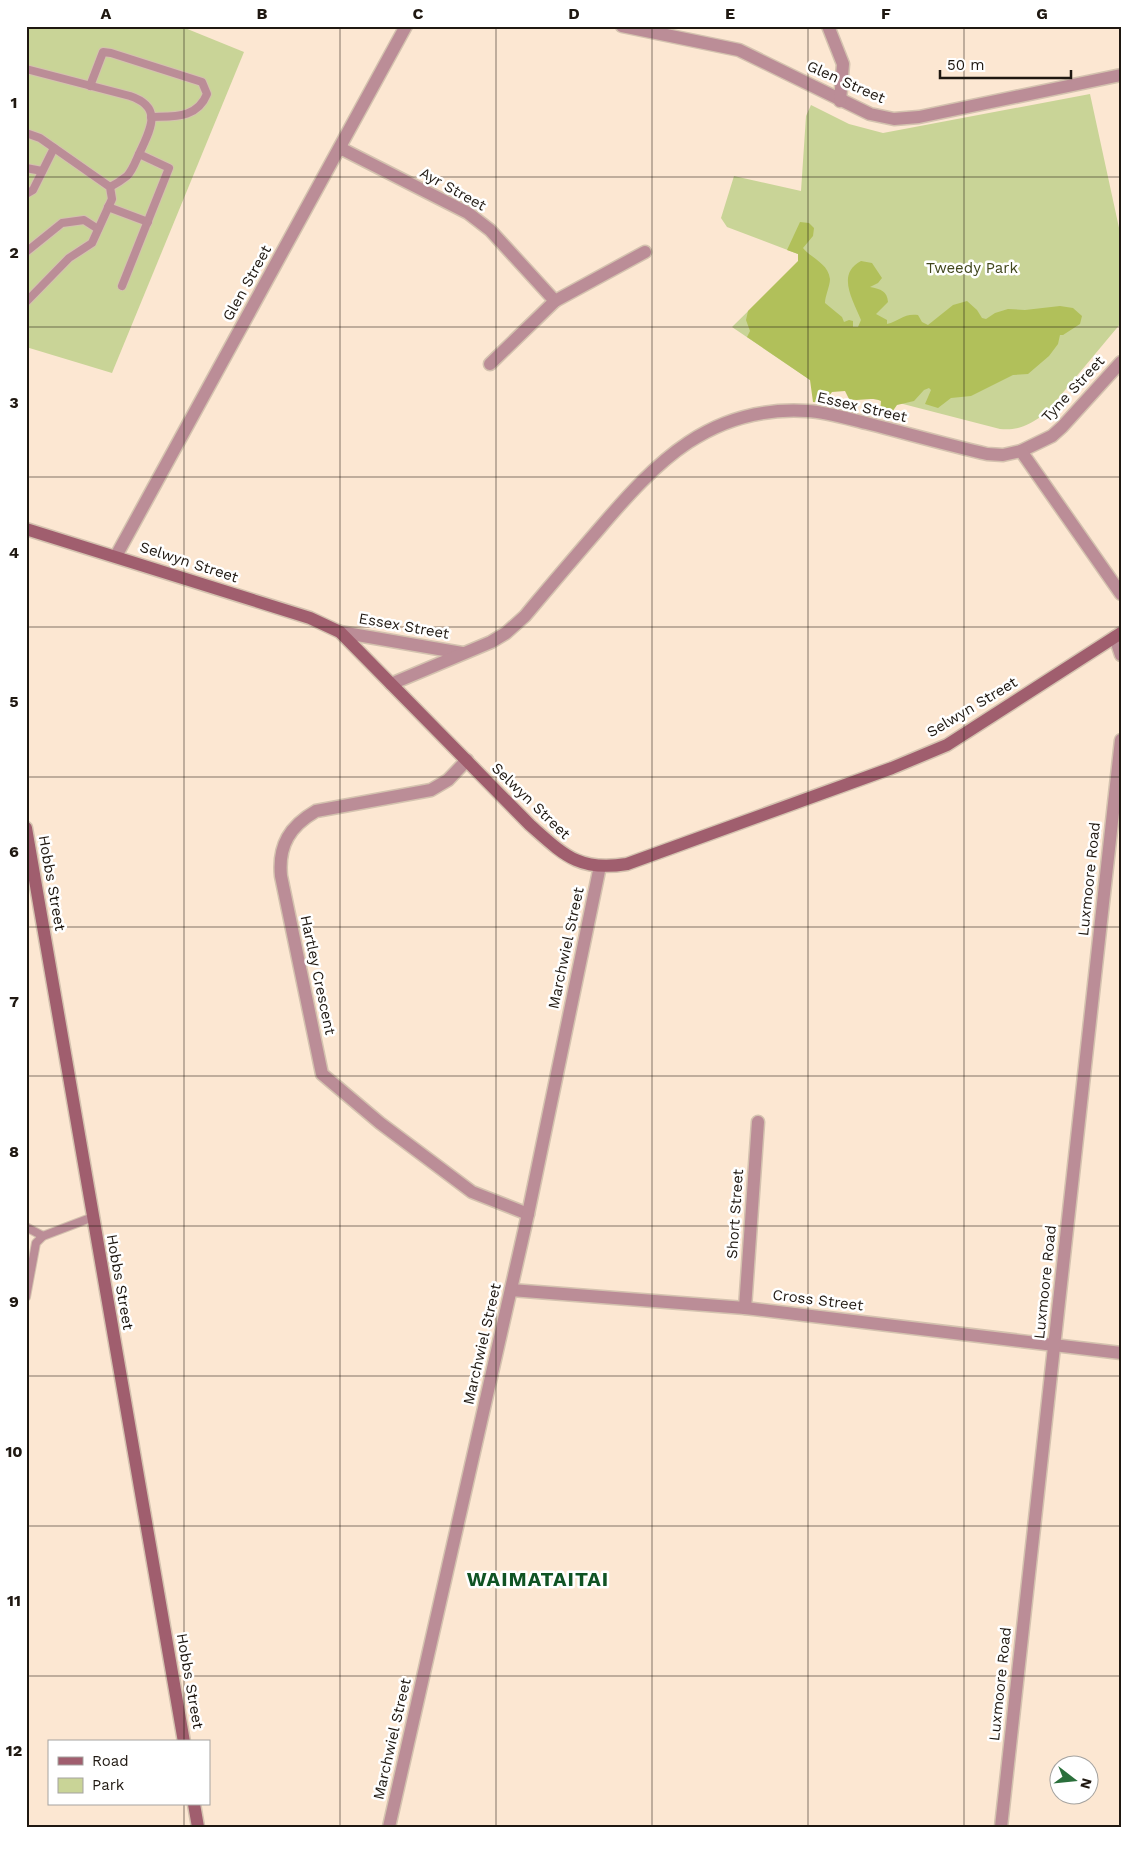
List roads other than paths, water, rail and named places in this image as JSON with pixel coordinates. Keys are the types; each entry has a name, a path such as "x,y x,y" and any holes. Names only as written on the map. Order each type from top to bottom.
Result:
{"street":[{"name":"Glen Street","path":"116,556 406,26"},
{"name":"Glen Street","path":"622,26 739,50 870,114 894,119 919,117 1121,75"},
{"path":"828,26 843,64 840,100"},
{"name":"Ayr Street","path":"340,148 468,213 490,230 555,301"},
{"path":"490,364 555,301 644,252"},
{"name":"Tyne Street","path":"1021,451 1052,436 1121,362"},
{"name":"Essex Street","path":"391,684 498,637 525,616 632,491 659,464 685,444 712,428 760,414 807,411 988,454 1003,455 1021,451"},
{"path":"1021,451 1121,594"},
{"name":"Selwyn Street","path":"26,529 310,618 340,632 530,825 563,854 579,862 600,866 627,864 892,768 947,745 1118,635"},
{"name":"Essex Street","path":"340,632 462,653"},
{"path":"1118,635 1121,655"},
{"name":"Luxmoore Road","path":"1001,1827 1121,740"},
{"name":"Hartley Crescent","path":"467,760 448,780 431,790 316,811 301,820 291,830 283,844 280,863 281,876 322,1074 380,1123 472,1192 528,1214"},
{"name":"Hobbs Street","path":"26,828 184,1740"},
{"name":"Marchwiel Street","path":"389,1827 528,1214 600,866"},
{"name":"Short Street","path":"745,1308 758,1122"},
{"name":"Cross Street","path":"511,1290 745,1308 1121,1353"},
{"path":"194,1806 198,1827"}],"lane":[{"path":"90,86 103,52 202,82 207,94 200,106 182,116 151,118"},
{"path":"26,69 141,100 149,106 152,125 139,154 128,176 110,187"},
{"path":"26,133 40,138 110,187 112,199 92,243 69,258 26,302"},
{"path":"26,194 33,190 54,148"},
{"path":"122,286 169,168 139,154"},
{"path":"26,168 42,171"},
{"path":"108,207 148,222"},
{"path":"26,252 62,223 84,220 98,229"},
{"path":"26,1297 36,1243 43,1236 93,1217"},
{"path":"26,1227 43,1236"}],"district":[{"name":"WAIMATAITAI","path":"538,1579"}],"park label":[{"name":"Tweedy Park","path":"972,268"}]}
